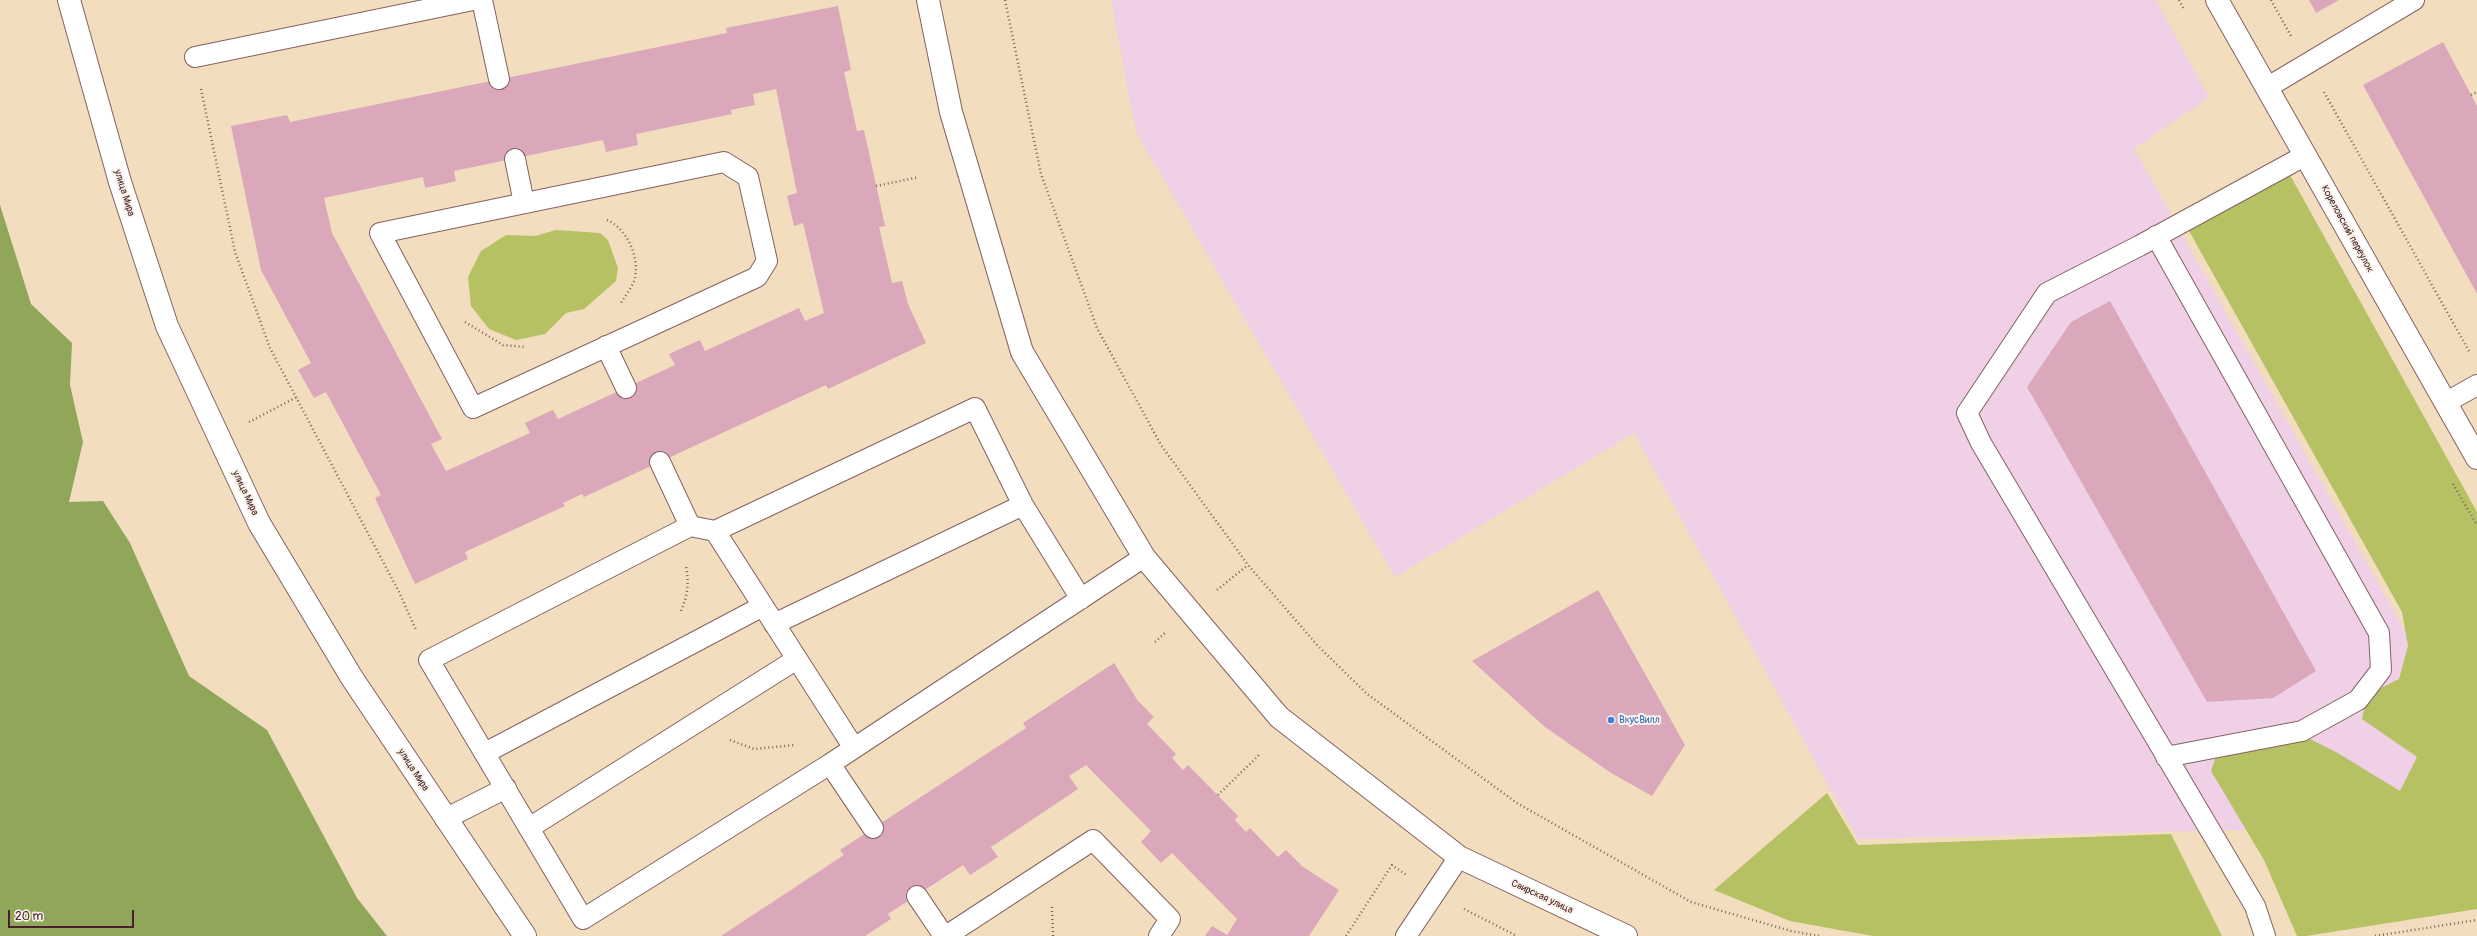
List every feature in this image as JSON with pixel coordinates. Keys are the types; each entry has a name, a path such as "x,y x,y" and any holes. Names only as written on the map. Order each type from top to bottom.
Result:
{"street":[{"name":"улица Мира","path":"69,0 120,182 167,326 259,523 352,678 445,819 525,936"},
{"name":"Свирская улица","path":"928,0 951,112 1022,352 1144,557 1279,716 1458,857 1626,936"},
{"name":"Кореловский переулок","path":"2217,0 2268,87 2477,458"}],"lane":[{"path":"195,56 472,0"},
{"path":"482,0 499,79"},
{"path":"2268,87 2414,0"},
{"path":"2265,936 2255,906 1981,443 1967,413 2047,293 2306,155"},
{"path":"515,158 524,203"},
{"path":"724,162 748,177 767,261 757,277 473,408 424,315 380,233 724,162"},
{"path":"2156,236 2379,633 2381,670 2358,700 2302,731 2166,757"},
{"path":"606,346 626,388"},
{"path":"2445,403 2477,385"},
{"path":"1081,599 1023,505 975,408 715,531 684,529 429,660 583,919 830,764 1081,599 1144,557"},
{"path":"660,462 684,529"},
{"path":"774,624 1023,505"},
{"path":"715,531 854,748"},
{"path":"485,753 763,606"},
{"path":"529,828 797,659"},
{"path":"830,764 873,828"},
{"path":"445,819 506,788"},
{"path":"917,896 945,936 1093,840 1170,918 1159,936"},
{"path":"1406,936 1458,857"}],"path":[{"path":"1005,0 1041,174 1097,328 1161,445 1248,566 1318,646 1367,694 1517,803 1691,902 1791,931 1819,936"},
{"path":"2271,0 2294,42"},
{"path":"195,56 235,252 270,348 399,592 429,660"},
{"path":"2322,90 2474,359"},
{"path":"2471,95 2477,92"},
{"path":"876,186 919,177"},
{"path":"602,218 613,223 628,241 636,259 634,281 619,305"},
{"path":"424,315 440,314 460,318 502,345 530,347"},
{"path":"219,438 297,397"},
{"path":"679,651 678,620 688,596 684,529"},
{"path":"1215,592 1248,566"},
{"path":"704,718 734,743 754,749 798,745"},
{"path":"1218,795 1259,755"},
{"path":"1346,936 1392,865"},
{"path":"1052,904 1053,936"},
{"path":"2375,936 2477,920"},
{"path":"1508,936 1510,932"}],"shaded area":[{"path":"1111,0 2156,0 2209,97 2134,149 2458,725 2405,826 1858,839 1634,433 1395,577 1136,132"}],"green space":[{"path":"2290,175 2477,512 2477,909 2306,936 2297,936 2264,860 2211,771 2220,744 2308,738 2336,752 2400,791 2417,757 2362,719 2367,695 2399,679 2408,646 2402,612 2188,229"},
{"path":"0,205 31,304 72,343 70,385 83,442 69,502 103,501 130,543 189,676 267,730 357,898 387,936 0,936"},
{"path":"556,230 600,233 608,240 618,268 616,281 584,309 566,313 545,334 516,340 489,329 471,306 468,277 481,251 506,235 535,236"},
{"path":"1827,793 1858,845 2171,834 2222,936 1873,936 1790,921 1714,890"}],"building":[{"path":"2309,0 2339,0 2316,13"},
{"path":"838,6 851,70 844,72 857,131 864,130 885,226 879,227 892,283 902,281 908,304 926,343 828,389 826,385 584,497 582,494 563,503 565,506 465,552 468,559 415,584 375,498 381,495 326,392 314,398 298,370 311,363 261,270 231,126 287,115 290,122 727,33 726,28","holes":["776,89 797,193 787,196 794,226 803,223 824,313 805,321 799,308 705,351 700,340 669,354 675,365 558,419 553,410 546,413 525,423 530,433 446,471 431,444 442,439 332,233 324,198 423,177 425,188 456,181 454,171 603,140 606,152 638,145 636,134 732,114 731,110 755,105 753,94"]},
{"path":"2443,42 2477,106 2477,294 2363,85"},
{"path":"2110,301 2316,671 2273,698 2207,702 2027,387 2071,322"},
{"path":"1598,590 1685,745 1652,796 1611,773 1545,727 1472,661"},
{"path":"1114,663 1138,701 1154,717 1147,724 1176,754 1172,758 1183,770 1188,765 1238,816 1235,820 1246,832 1250,828 1278,857 1286,850 1303,867 1339,890 1309,936 1205,936 1212,926 1227,935 1237,919 1172,853 1161,863 1141,842 1151,831 1086,765 1069,776 1078,789 991,847 998,857 970,875 963,865 888,914 891,919 865,936 721,936 844,855 840,850 1026,728 1023,723"}],"place":[{"name":"ВкусВилл","path":"1611,720"}]}
